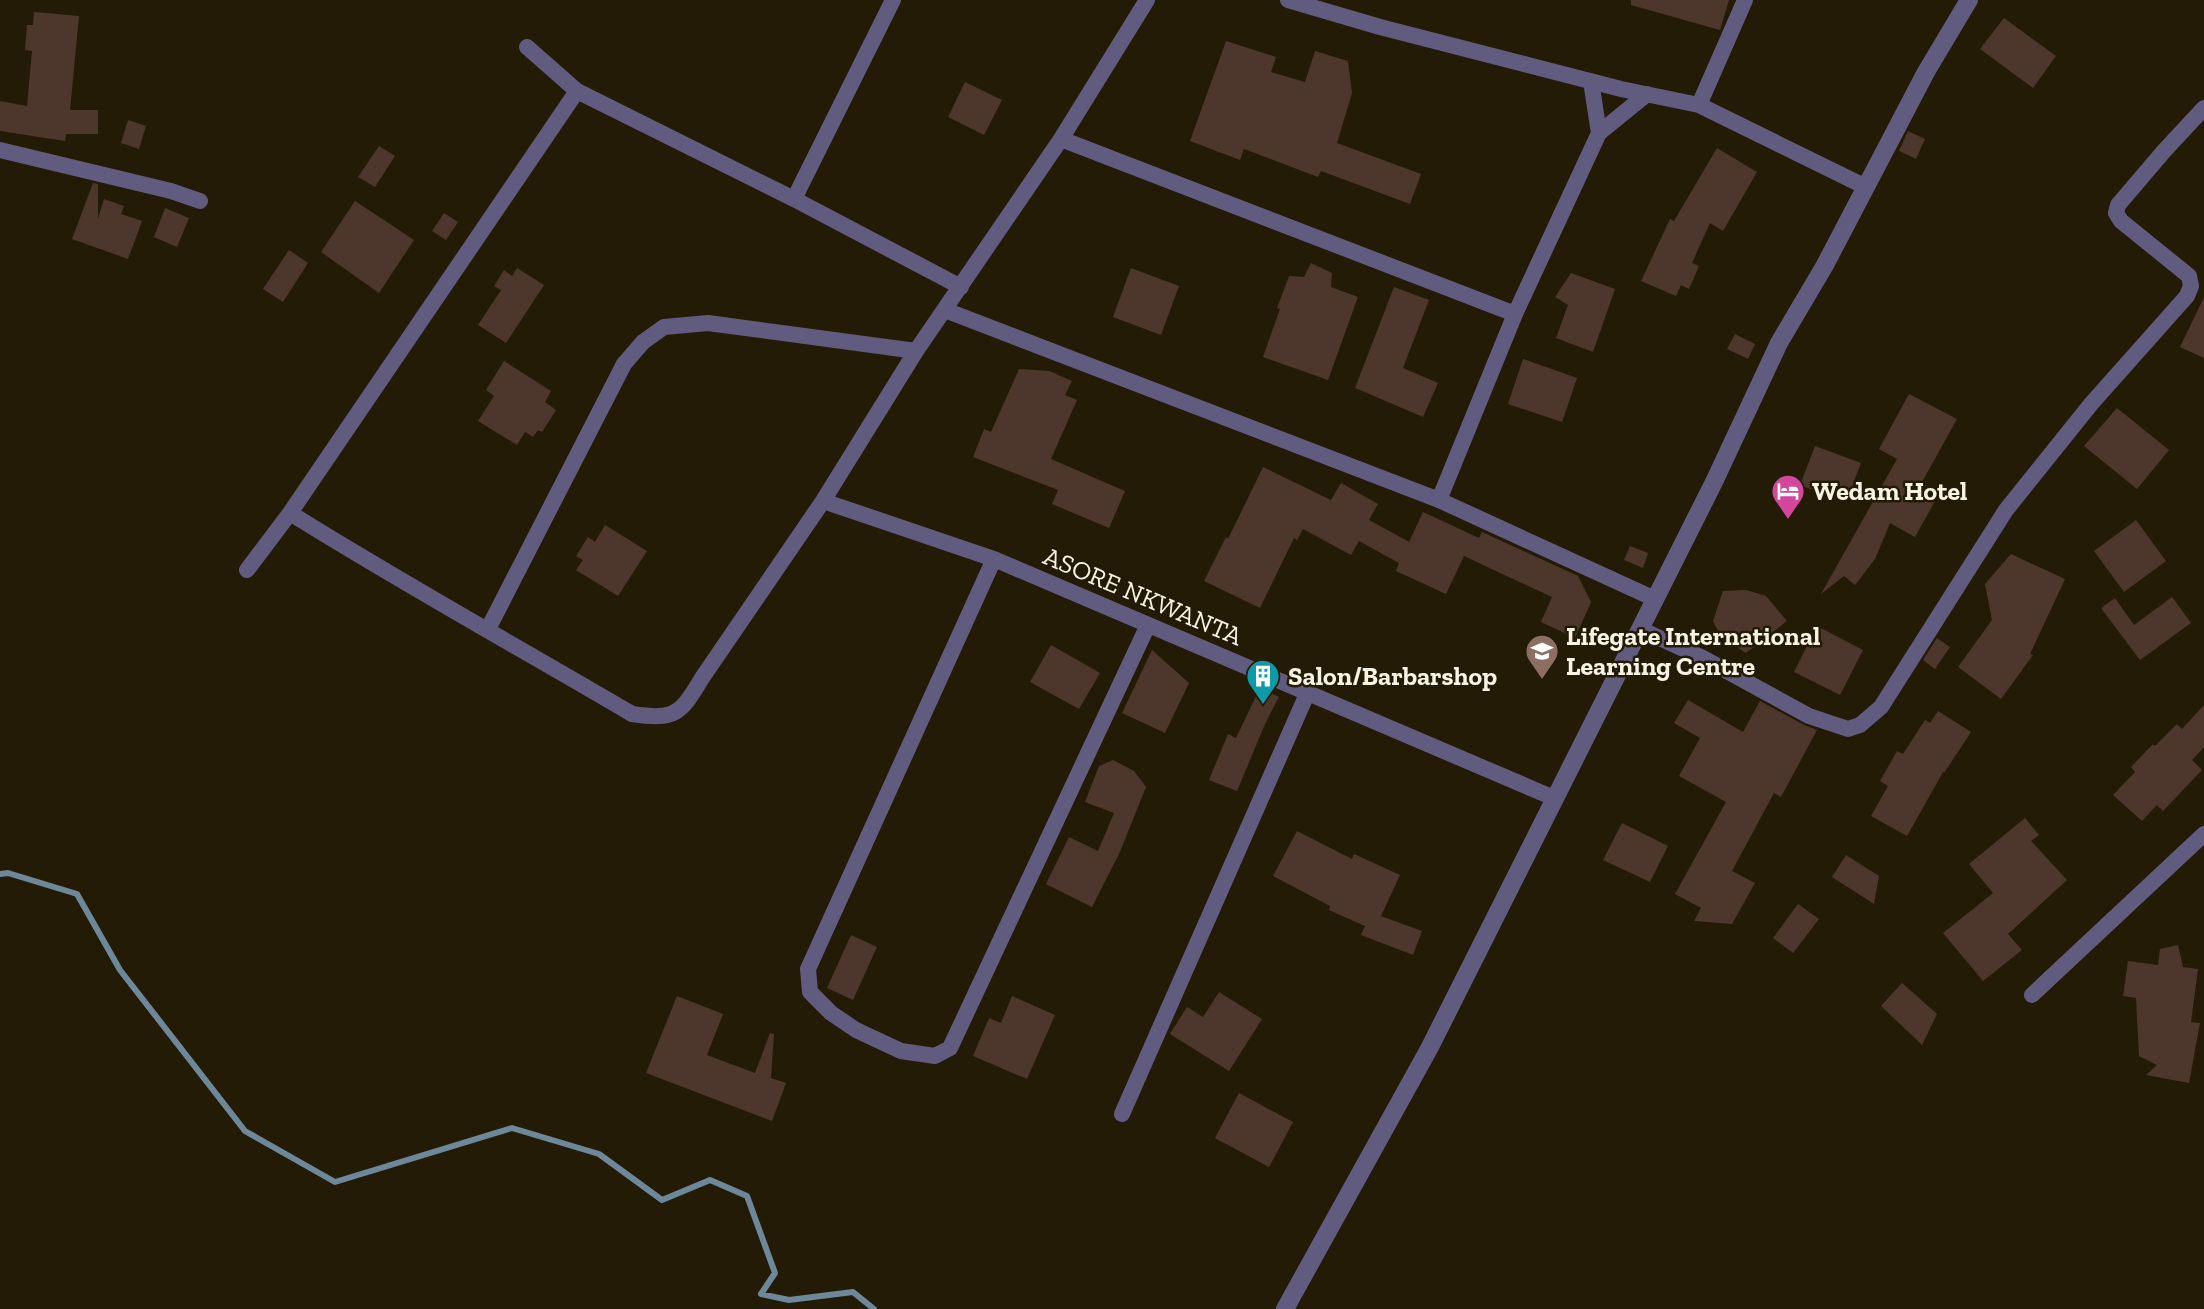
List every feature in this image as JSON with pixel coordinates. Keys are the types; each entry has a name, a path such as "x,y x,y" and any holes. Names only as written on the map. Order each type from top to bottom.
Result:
{"street":[{"path":"794,199 893,0"},
{"path":"290,513 378,568 632,714 659,718 675,713 686,705 823,501 916,351 1061,139 1147,0"},
{"path":"1288,0 1380,27 1591,81 1699,105 1866,187"},
{"path":"1699,105 1745,0"},
{"path":"1285,1309 1430,1047 1714,482 1779,343 1926,72 1969,0"},
{"path":"527,47 578,92 794,199 961,287"},
{"path":"1591,81 1599,133"},
{"path":"247,570 290,513 578,92"},
{"path":"1439,500 1515,314 1599,133 1647,94"},
{"path":"1640,629 1703,658 1810,716 1848,729 1860,725 1881,707 2007,510 2091,404 2187,296 2191,286 2189,276 2120,221 2116,213 2118,205 2204,108"},
{"path":"1061,139 1515,314"},
{"path":"0,150 171,191 200,201"},
{"path":"945,310 1439,500 1655,599"},
{"path":"488,629 624,364 643,342 664,327 708,324 916,351"},
{"name":"ASORE NKWANTA","path":"823,501 994,559 1554,798"},
{"path":"994,559 808,970 810,992 831,1013 856,1030 901,1051 935,1056 950,1048 1149,625"},
{"path":"1122,1114 1307,694"},
{"path":"2032,995 2204,834"}],"building":[{"path":"1631,0 1729,0 1720,30 1631,5"},
{"path":"34,12 79,16 70,110 98,110 98,134 66,134 65,141 0,131 0,101 27,106 32,51 25,50 27,25 33,25"},
{"path":"2004,18 2056,56 2033,88 1980,49"},
{"path":"1226,41 1276,57 1271,72 1305,82 1315,51 1348,61 1352,93 1337,143 1421,174 1410,204 1321,171 1318,177 1244,149 1240,160 1190,141"},
{"path":"965,82 1002,100 984,135 948,117"},
{"path":"128,120 146,126 139,149 121,143"},
{"path":"1908,131 1925,139 1916,159 1899,151"},
{"path":"379,146 395,156 375,187 358,177"},
{"path":"1717,148 1757,172 1723,231 1710,223 1692,263 1699,266 1689,289 1681,285 1676,296 1641,281 1670,219 1674,221"},
{"path":"93,183 98,184 98,219 104,199 124,206 121,214 142,221 128,259 72,239"},
{"path":"355,201 414,240 379,293 321,252"},
{"path":"165,208 189,218 177,247 154,237"},
{"path":"444,213 458,222 446,240 432,231"},
{"path":"289,250 308,263 283,302 263,289"},
{"path":"1311,263 1332,273 1331,287 1358,297 1328,380 1263,357 1289,276 1304,277"},
{"path":"517,268 544,285 506,343 478,325 501,290 494,286 504,270 512,276"},
{"path":"1131,268 1179,286 1161,335 1113,317"},
{"path":"1571,273 1615,289 1593,352 1556,338 1568,305 1555,297"},
{"path":"1394,287 1429,300 1403,368 1438,383 1423,417 1355,388"},
{"path":"2204,297 2204,358 2180,347"},
{"path":"1735,334 1755,344 1748,359 1727,349"},
{"path":"1523,359 1577,378 1562,422 1508,404"},
{"path":"504,361 551,391 545,402 556,410 542,432 538,430 533,437 525,432 517,445 478,421 494,396 486,390"},
{"path":"1019,369 1049,371 1072,381 1065,395 1077,400 1051,459 1125,491 1109,528 1052,504 1058,490 973,457 984,429 991,432"},
{"path":"1909,394 1957,419 1917,491 1935,501 1915,537 1890,523 1875,559 1855,585 1844,576 1821,594 1897,459 1879,449"},
{"path":"2117,408 2169,450 2137,489 2084,446"},
{"path":"1815,446 1861,463 1846,502 1800,485"},
{"path":"1263,467 1331,500 1341,483 1378,504 1369,520 1409,542 1423,512 1479,538 1482,532 1578,576 1591,602 1575,638 1541,622 1552,597 1464,556 1446,594 1396,571 1399,563 1359,541 1351,555 1303,529 1297,540 1294,538 1260,608 1204,581"},
{"path":"2136,520 2166,561 2124,592 2094,551"},
{"path":"605,525 647,551 618,596 576,570 583,560 576,556 588,537 595,542"},
{"path":"1630,546 1648,553 1643,568 1624,560"},
{"path":"2011,554 2065,579 2030,654 2033,655 2001,699 1958,667 1992,620 1985,584"},
{"path":"1746,590 1766,596 1787,621 1746,653 1721,637 1713,621 1723,591"},
{"path":"2172,597 2191,623 2140,660 2101,608 2115,598 2134,625"},
{"path":"1817,626 1863,650 1840,695 1794,672"},
{"path":"1937,638 1950,647 1935,669 1923,660"},
{"path":"1051,645 1100,673 1079,709 1030,682"},
{"path":"1152,650 1189,683 1165,733 1122,713"},
{"path":"1260,688 1279,697 1237,791 1209,780 1228,734 1236,738"},
{"path":"1688,700 1743,732 1760,701 1817,730 1781,797 1774,793 1732,871 1755,883 1732,924 1694,921 1701,908 1675,894 1726,802 1679,776 1700,738 1674,723"},
{"path":"2204,705 2204,747 2192,760 2202,770 2163,811 2157,805 2142,821 2113,795 2135,772 2131,767 2153,744 2155,746 2177,724 2182,729"},
{"path":"1938,711 1971,732 1943,772 1907,836 1871,816 1888,786 1880,781 1897,751 1903,754 1925,720 1930,723"},
{"path":"1113,760 1134,771 1146,787 1119,854 1092,907 1046,884 1069,837 1098,851 1114,813 1085,802 1099,766"},
{"path":"2025,818 2039,835 2031,841 2067,880 2008,934 2022,950 1983,981 1943,933 1993,893 1969,864"},
{"path":"1622,823 1668,846 1650,882 1603,860"},
{"path":"1297,831 1352,859 1354,854 1400,875 1381,916 1422,931 1413,955 1361,935 1365,926 1329,910 1330,906 1273,876"},
{"path":"1846,855 1879,876 1874,904 1832,877"},
{"path":"1798,904 1819,919 1793,953 1773,938"},
{"path":"851,935 877,947 853,1000 827,988"},
{"path":"2178,945 2183,967 2198,969 2191,1022 2200,1023 2189,1083 2146,1075 2157,1065 2139,1056 2136,998 2123,996 2128,961 2158,965 2160,949"},
{"path":"1902,983 1937,1014 1922,1045 1881,1006"},
{"path":"1219,992 1262,1019 1229,1071 1170,1034 1187,1007 1203,1017"},
{"path":"677,996 723,1014 707,1055 755,1073 770,1033 774,1034 771,1078 786,1083 772,1121 646,1073"},
{"path":"1012,996 1055,1015 1027,1079 973,1056 989,1018 1001,1023"},
{"path":"1239,1093 1293,1122 1269,1167 1215,1138"}],"waterway":[{"path":"0,874 8,873 77,894 120,970 245,1131 335,1182 512,1128 599,1154 662,1200 710,1180 747,1196 775,1273 761,1294 789,1300 853,1292 874,1309"}],"place":[{"name":"Wedam Hotel","path":"1788,521"},
{"name":"Lifegate International Learning Centre","path":"1542,681"},
{"name":"Salon/Barbarshop","path":"1263,706"}]}
